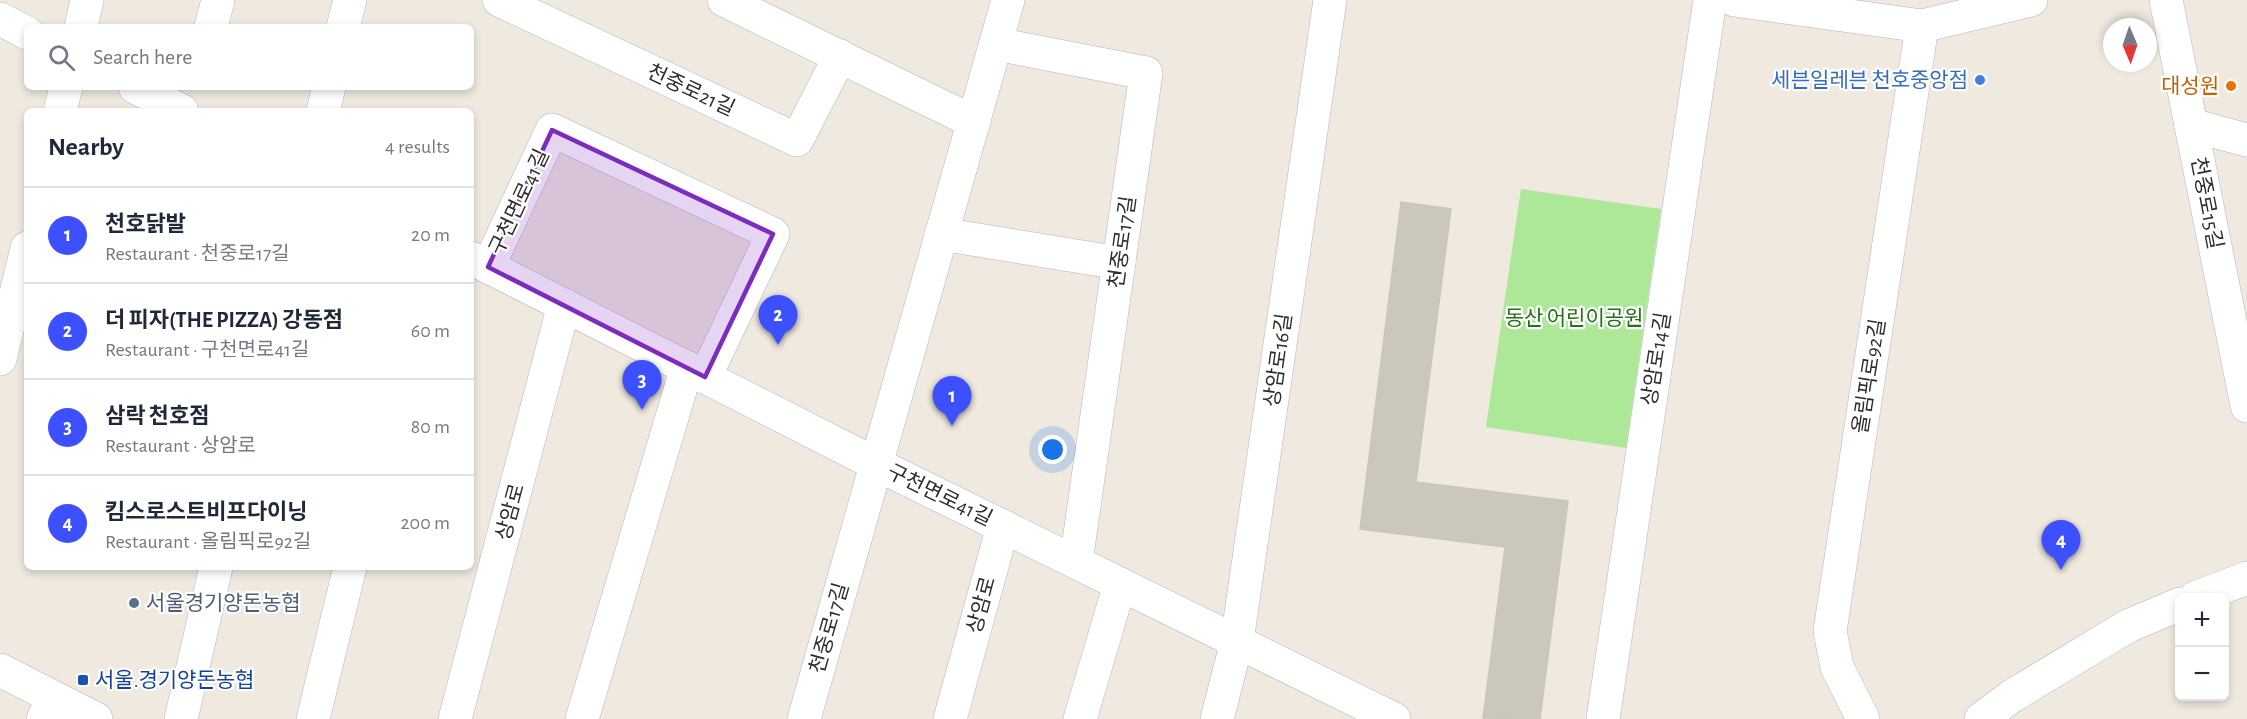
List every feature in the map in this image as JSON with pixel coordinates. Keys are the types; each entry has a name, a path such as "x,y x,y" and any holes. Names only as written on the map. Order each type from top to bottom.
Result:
{"street":[{"path":"82,24 87,0"},
{"path":"212,24 218,0"},
{"path":"344,24 350,0"},
{"name":"천중로21길","path":"499,0 797,140 840,56"},
{"path":"724,0 974,122"},
{"name":"천중로17길","path":"804,719 1008,0"},
{"name":"상암로16길","path":"1217,719 1237,641 1330,0"},
{"name":"상암로14길","path":"1603,719 1710,0"},
{"path":"1734,0 1870,9 1923,26 2031,0"},
{"name":"천중로15길","path":"2166,0 2247,406"},
{"path":"0,19 24,31"},
{"name":"올림픽로92길","path":"1863,719 1837,667 1830,631 1923,26"},
{"name":"천중로17길","path":"996,44 1146,73 1076,562"},
{"path":"61,108 65,90"},
{"path":"141,90 176,108"},
{"path":"190,108 195,90"},
{"path":"324,108 327,90"},
{"path":"2191,125 2247,140"},
{"name":"구천면로41길","path":"696,372 773,234 552,130 480,262 876,464 1237,641 1332,704 1394,719"},
{"path":"941,234 1119,263"},
{"path":"0,359 24,260"},
{"name":"상암로","path":"455,719 564,305"},
{"path":"582,719 696,372"},
{"name":"상암로","path":"950,719 1003,526"},
{"path":"182,719 215,570"},
{"path":"313,719 349,570"},
{"path":"2206,593 2247,578"},
{"path":"1080,719 1120,584"},
{"path":"1981,719 2012,696 2127,626 2175,605"},
{"path":"0,670 48,709 96,719"}],"highlighted area":[{"path":"552,130 773,234 705,377 488,267"}],"green space":[{"name":"동산 어린이공원","path":"1521,189 1661,209 1626,448 1486,427"}],"building":[{"path":"1401,202 1451,209 1416,482 1568,501 1540,719 1483,718 1505,547 1360,529"}],"place":[{"name":"세븐일레븐 천호중앙점","path":"1980,80"},
{"name":"대성원","path":"2231,86"},
{"name":"더 피자(THE PIZZA) 강동점","path":"778,345"},
{"name":"삼락 천호점","path":"642,410"},
{"name":"천호닭발","path":"952,426"},
{"name":"킴스로스트비프다이닝","path":"2061,570"},
{"name":"서울경기양돈농협","path":"134,603"},
{"name":"서울.경기양돈농협","path":"83,680"}]}
